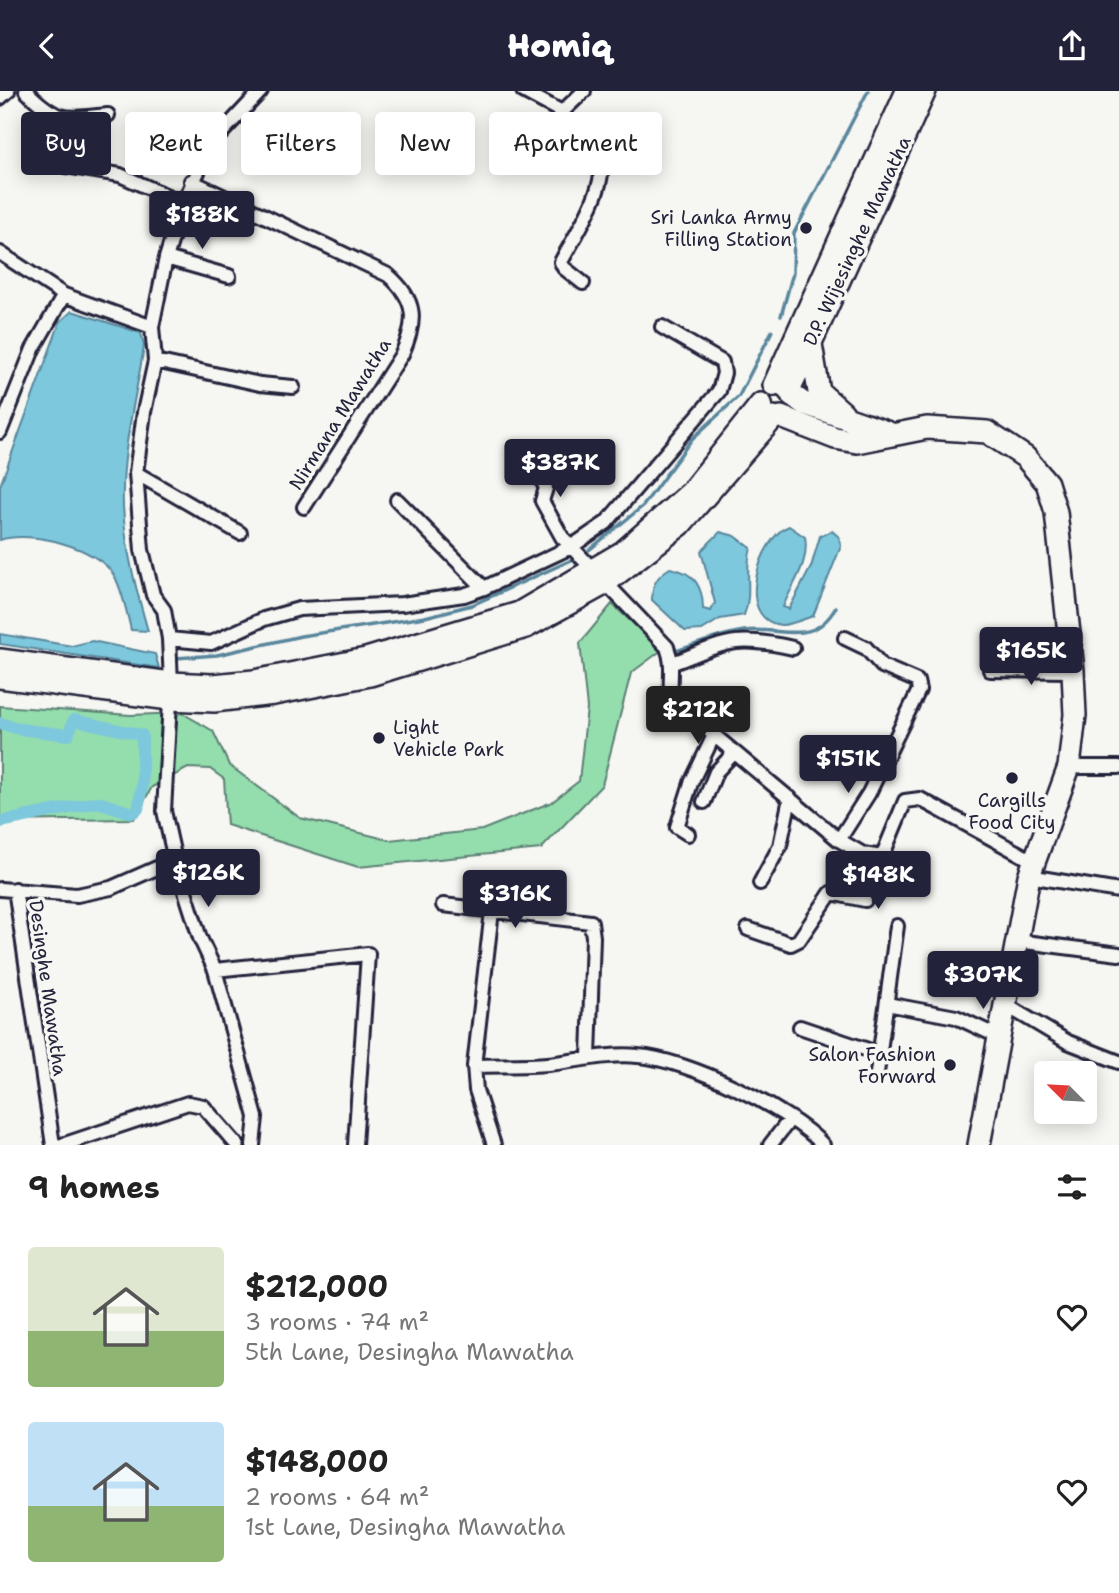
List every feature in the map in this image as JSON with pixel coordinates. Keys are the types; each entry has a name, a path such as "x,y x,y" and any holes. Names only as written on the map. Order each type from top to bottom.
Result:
{"main road":[{"name":"D.P. Wijesinghe Mawatha","path":"785,391 907,91"},
{"name":"D.P. Wijesinghe Mawatha","path":"785,391 811,342 925,91"},
{"path":"811,342 820,392 850,419"},
{"path":"0,677 171,691 254,681 366,659 519,613 600,577 623,552 691,492 772,413 790,411 785,391"},
{"path":"889,433 803,403 785,391 762,394 772,413 835,438 857,442 889,433 950,427 987,432 1025,457 1047,483 1056,512 1073,671 1074,715 1069,767 1054,814 1031,869 979,1145"},
{"path":"0,660 171,691"}],"street":[{"path":"0,98 8,91"},
{"path":"26,91 46,112"},
{"path":"253,1145 256,1117 215,969 200,938 175,860 164,811 171,691 169,639 164,610 153,595 142,549 136,473 144,412 155,361 152,327 166,258 183,203 191,181 212,143 261,91"},
{"path":"523,91 562,112 584,91"},
{"path":"111,174 183,203"},
{"path":"583,283 564,268 561,262 594,197 602,175"},
{"name":"Nirmana Mawatha","path":"191,181 388,275 404,289 412,308 412,331 402,354 304,507"},
{"path":"0,253 64,295 152,327"},
{"path":"166,258 229,276"},
{"path":"0,432 33,349 64,295"},
{"path":"169,639 211,643 264,619 299,609 402,604 464,595 571,547 606,523 719,391 724,373 722,362 662,327"},
{"path":"155,361 260,384 293,387"},
{"path":"534,466 546,488 542,501 562,537 667,647 673,663 669,688 671,700 839,840 863,854 882,857"},
{"path":"136,473 240,533"},
{"path":"397,500 484,588"},
{"path":"839,840 869,793 919,690 917,681 882,666 866,648 845,638"},
{"path":"673,663 731,641 757,640 793,648"},
{"path":"990,670 1073,671"},
{"path":"688,834 677,827 691,783 713,737"},
{"path":"704,802 716,772 733,754"},
{"path":"1069,767 1119,767"},
{"path":"760,883 779,846 790,798"},
{"path":"748,929 791,944 799,940 831,893 866,900 905,801 920,799 1031,869 1119,891"},
{"name":"Desinghe Mawatha","path":"53,1145 15,889 49,895 78,895 111,888 175,860"},
{"path":"0,889 15,889"},
{"path":"443,905 591,922 593,937 589,1057"},
{"path":"492,911 474,1066 476,1090 494,1145"},
{"path":"877,1073 897,926"},
{"path":"1017,941 1119,954"},
{"path":"215,969 368,954 355,1145"},
{"path":"887,1004 956,1017 998,1036"},
{"path":"1004,1004 1068,1042 1119,1062"},
{"path":"800,1027 880,1054"},
{"path":"474,1066 549,1064 589,1057 639,1056 678,1064 773,1106 810,1131 823,1145"},
{"path":"62,1145 188,1103 203,1107 237,1145"},
{"path":"770,1145 791,1118"}],"green space":[{"path":"612,604 662,650 631,673 602,785 541,849 358,867 227,825 224,779 210,769 188,768 152,787 134,819 0,821 0,706 131,715 182,713 213,731 229,765 300,818 389,840 482,830 552,802 579,781 587,708 580,643"}],"water":[{"path":"72,311 141,333 144,346 127,445 123,505 135,584 148,631 131,630 123,596 115,577 107,566 95,557 80,549 46,539 13,537 0,540 0,486 60,322"},
{"path":"789,526 805,537 806,547 803,565 783,607 789,609 811,567 820,536 832,531 839,537 841,546 813,616 781,625 767,620 758,609 756,578 768,545 778,533"},
{"path":"720,532 735,536 751,548 747,607 744,615 720,619 702,630 685,631 652,600 654,585 670,568 685,573 696,581 699,587 703,609 711,611 715,603 701,551"},
{"path":"0,634 72,646 92,641 155,654 159,668 0,644"}],"waterway":[{"path":"781,316 793,273 794,233 868,91"},
{"path":"589,550 643,506 692,439 739,396 772,331"},
{"path":"176,658 217,655 301,636 425,617 472,605 576,558"},
{"path":"676,651 744,631 807,631 827,620 836,607"},
{"path":"0,723 19,729 68,735 74,720 142,735 142,786 138,809 132,813 98,802 0,822"}],"place":[{"name":"Sri Lanka Army Filling Station","path":"806,228"},
{"name":"Light Vehicle Park","path":"379,738"},
{"name":"Cargills Food City","path":"1012,778"},
{"name":"Salon Fashion Forward","path":"950,1065"}]}
